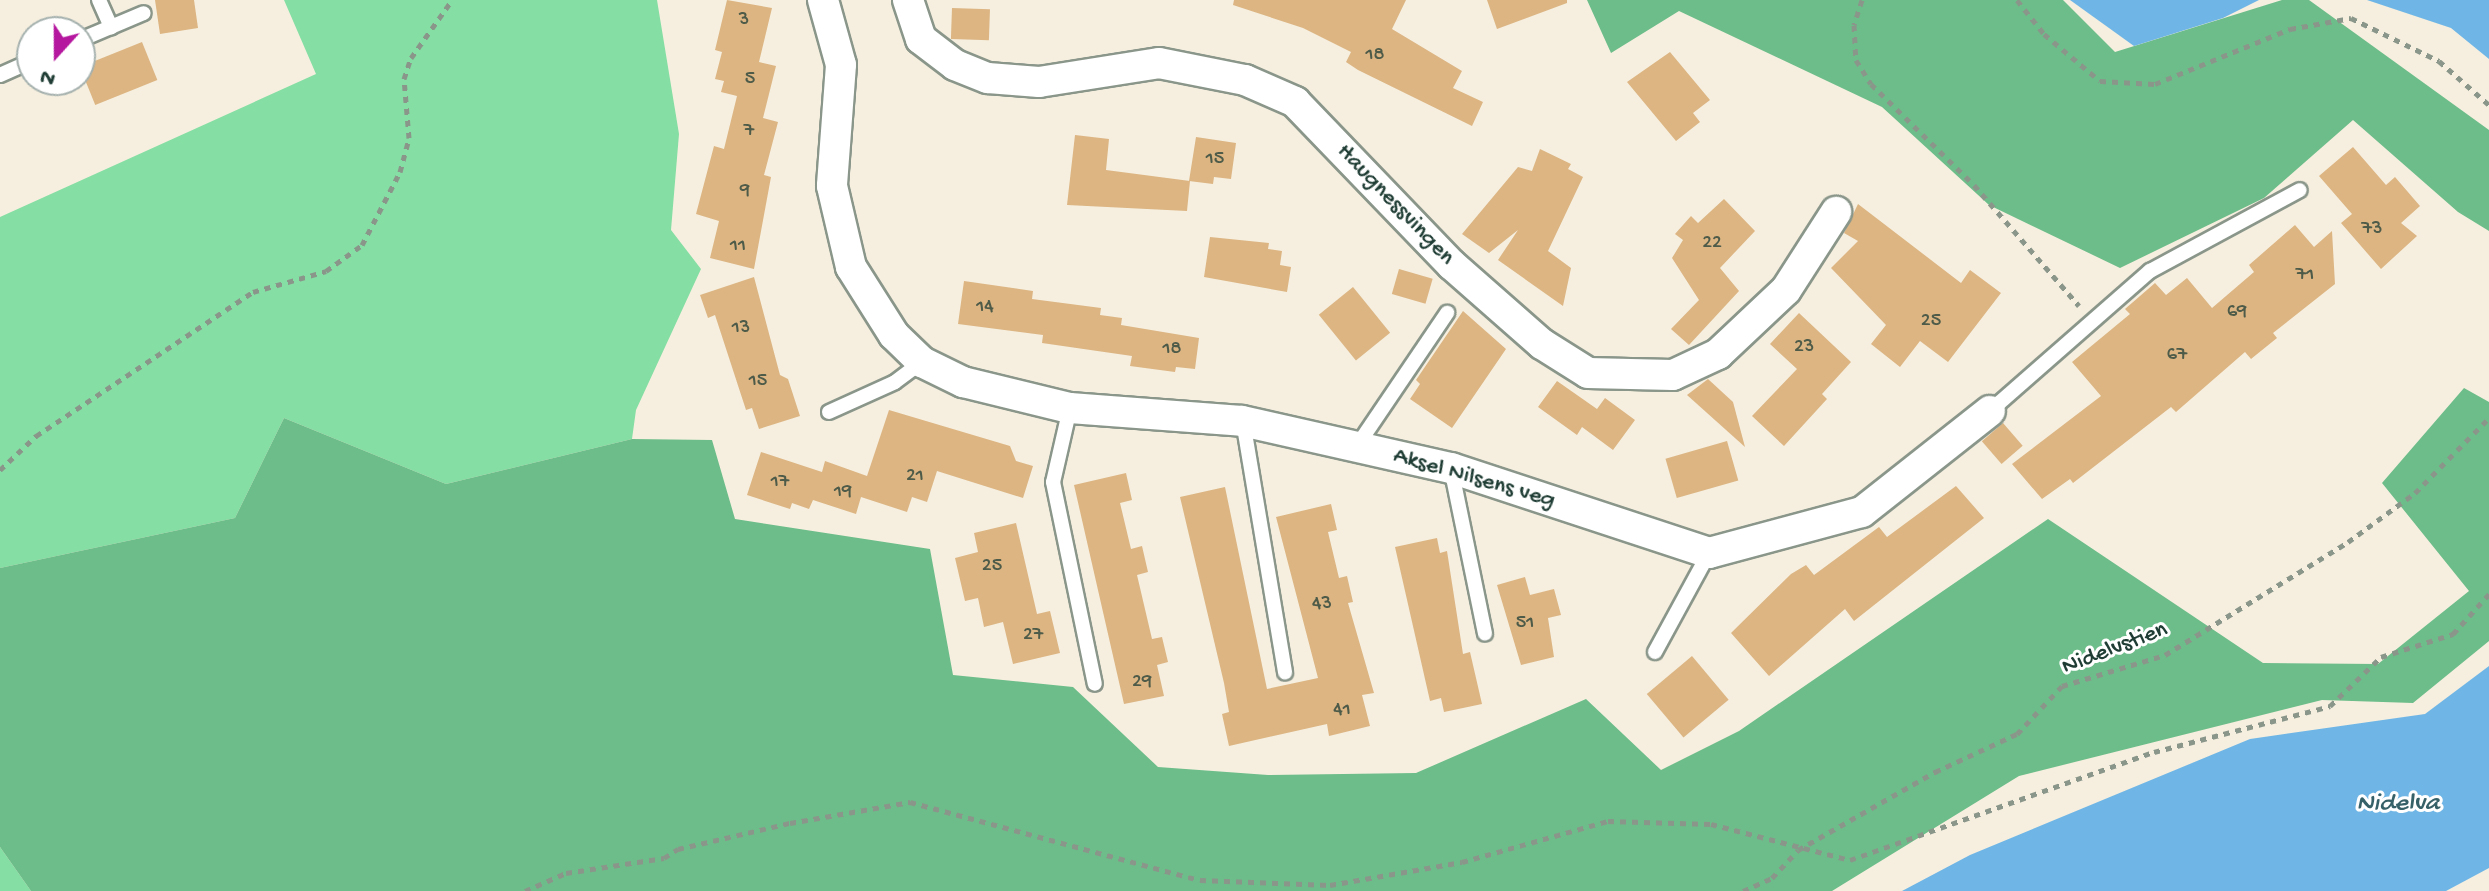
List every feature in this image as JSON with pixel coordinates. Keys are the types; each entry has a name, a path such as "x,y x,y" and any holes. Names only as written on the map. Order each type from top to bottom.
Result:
{"street":[{"name":"Aksel Nilsens veg","path":"823,0 841,65 832,186 851,267 894,335 922,362 963,382 1070,408 1242,421 1451,468 1709,553"},
{"name":"Haugnessvingen","path":"908,0 921,39 955,65 988,78 1039,82 1159,63 1245,80 1295,102 1452,265 1542,344 1588,373 1673,375 1718,354 1786,290 1836,212"},
{"path":"1709,553 1862,512 1990,411"}],"lane":[{"path":"99,0 111,27"},
{"path":"96,33 144,13"},
{"path":"1990,411 2150,271 2300,190"},
{"path":"1357,446 1447,313"},
{"path":"829,412 895,382 922,362"},
{"path":"1070,408 1053,482 1095,684"},
{"path":"1242,421 1285,673"},
{"path":"1451,468 1485,634"},
{"path":"1655,652 1709,553"}],"path":[{"path":"0,470 36,436 253,292 326,271 362,245 400,172 409,138 404,79 411,58 452,0"},
{"path":"1862,0 1854,25 1856,60 1871,84 1974,185 2054,282 2094,320"},
{"path":"2017,0 2044,34 2100,81 2155,84 2290,29 2351,18 2439,61 2489,105"},
{"name":"Nidelvstien","path":"1743,891 1772,878 1798,850 1935,772 2017,734 2062,686 2165,655 2348,542 2415,493 2489,418"},
{"path":"525,891 566,873 664,858 678,849 790,823 910,802 1200,880 1330,885 1462,862 1608,821 1711,824 1798,850 1850,860 2154,752 2330,706 2381,657 2453,634 2489,594"}],"green space":[{"path":"284,0 657,0 679,134 671,230 701,269 636,410 632,439 446,484 284,418 235,518 0,568 0,217 316,74"},
{"path":"1587,0 2063,0 2115,52 2282,0 2309,0 2489,130 2489,231 2458,212 2353,120 2264,198 2120,268 1989,205 1882,107 1679,11 1611,53"},
{"path":"2464,388 2489,402 2489,641 2413,703 2322,700 2019,776 1832,891 31,891 0,847 0,568 235,518 284,418 446,484 632,439 712,440 735,519 930,549 953,675 1073,687 1158,767 1268,775 1416,773 1586,699 1661,770 1739,731 2048,519 2263,663 2378,664 2469,591 2382,483"},
{"path":"0,847 31,891 0,891"}],"water":[{"path":"2070,0 2259,0 2223,18 2134,46"},
{"path":"2367,0 2489,0 2489,59 2451,28"},
{"name":"Nidelva","path":"2489,666 2489,868 2446,891 1902,891 1970,855 2250,739 2425,714"}],"building":[{"path":"155,0 194,0 198,28 160,34"},
{"path":"727,0 772,8 759,62 776,66 763,118 778,122 764,175 771,177 754,269 710,258 719,221 696,214 714,146 724,149 737,96 721,92 724,81 715,79 722,52 715,50"},
{"path":"1234,0 1406,0 1392,29 1462,71 1453,88 1483,102 1472,126 1358,70 1346,62 1351,52 1303,28 1233,5"},
{"path":"1487,0 1567,0 1567,3 1497,29"},
{"path":"952,8 990,9 989,40 951,39"},
{"path":"142,42 157,80 95,105 92,96 96,96 96,61"},
{"path":"1670,52 1710,100 1693,113 1700,122 1676,141 1627,82"},
{"path":"1075,135 1109,139 1106,170 1190,181 1187,211 1067,205"},
{"path":"1196,137 1236,143 1231,179 1214,177 1213,184 1189,181"},
{"path":"2353,147 2386,185 2395,177 2420,206 2401,223 2417,236 2381,269 2341,223 2352,214 2319,176"},
{"path":"1540,149 1571,164 1568,169 1583,177 1548,251 1571,268 1563,306 1498,260 1518,230 1489,253 1462,234 1518,167 1532,171"},
{"path":"1724,199 1755,231 1720,268 1739,291 1689,345 1671,329 1699,300 1672,258 1683,240 1675,234 1691,216 1698,223"},
{"path":"1858,204 1961,283 1970,270 2001,293 1948,362 1920,341 1900,367 1871,344 1886,325 1831,268 1858,241 1844,233"},
{"path":"2295,225 2314,247 2332,231 2335,284 2273,333 2277,338 2251,359 2245,352 2176,412 2171,407 2073,483 2070,479 2042,499 2012,464 2101,396 2072,362 2130,314 2125,309 2155,283 2166,295 2187,278 2212,308 2254,272 2249,265"},
{"path":"1210,237 1269,243 1268,249 1282,251 1280,265 1291,267 1287,292 1204,277"},
{"path":"1399,269 1433,279 1425,304 1392,294"},
{"path":"754,277 780,375 788,379 800,416 759,429 752,408 746,410 715,315 708,318 700,295"},
{"path":"964,281 1033,291 1032,299 1101,308 1100,315 1122,318 1121,325 1199,338 1195,369 1176,367 1175,372 1130,366 1132,356 1042,343 1043,335 958,324"},
{"path":"1353,287 1390,333 1356,361 1319,315"},
{"path":"1463,311 1506,349 1452,428 1410,399 1420,384 1416,380"},
{"path":"1799,313 1851,362 1822,394 1827,399 1784,446 1752,416 1797,369 1770,344"},
{"path":"1708,379 1733,402 1745,447 1687,395"},
{"path":"1557,381 1597,409 1605,398 1635,420 1613,450 1582,427 1577,435 1538,407"},
{"path":"889,410 1010,446 1016,461 1033,466 1023,498 937,471 927,502 912,497 907,512 861,497 856,514 813,500 809,509 792,503 790,509 747,495 761,452 822,472 825,461 867,476"},
{"path":"2003,423 2023,446 2002,464 1982,441"},
{"path":"1727,441 1738,480 1677,498 1665,459"},
{"path":"1126,473 1132,500 1120,503 1131,549 1142,546 1148,572 1137,575 1152,639 1162,637 1168,662 1157,665 1164,696 1124,704 1074,485"},
{"path":"1956,486 1984,518 1854,621 1845,609 1769,676 1731,633 1791,574 1806,565 1814,575 1879,527 1887,537"},
{"path":"1225,487 1267,689 1318,678 1276,517 1331,504 1337,530 1328,532 1339,578 1347,576 1353,602 1348,603 1374,693 1362,695 1370,726 1329,736 1327,724 1229,746 1222,714 1229,712 1224,683 1180,497"},
{"path":"1016,523 1037,614 1050,611 1060,653 1013,664 1003,622 984,627 978,598 965,601 955,558 978,552 974,533"},
{"path":"1437,538 1440,553 1447,551 1463,654 1470,652 1482,704 1444,712 1441,698 1430,701 1395,547"},
{"path":"1525,577 1530,595 1554,589 1561,615 1548,618 1554,657 1521,665 1497,585"},
{"path":"1692,656 1729,700 1683,738 1647,694"}]}
